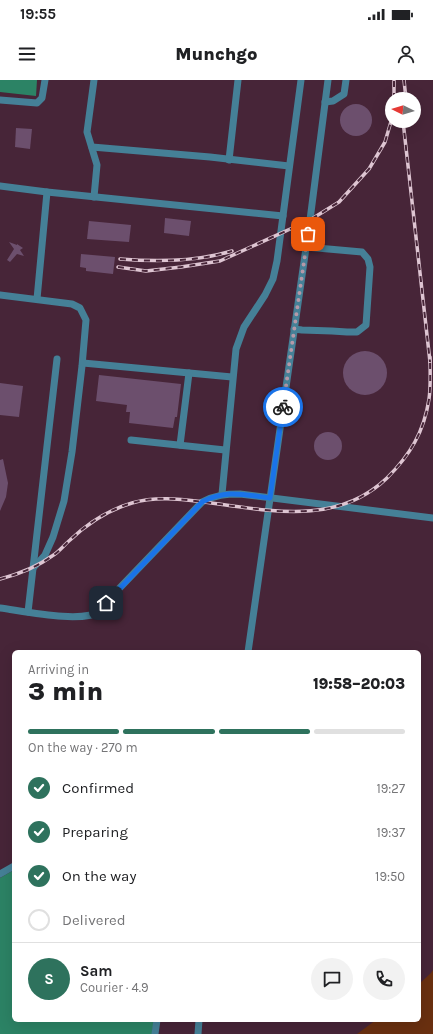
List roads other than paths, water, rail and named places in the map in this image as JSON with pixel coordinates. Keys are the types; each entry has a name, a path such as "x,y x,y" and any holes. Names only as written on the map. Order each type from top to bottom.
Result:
{"lane":[{"path":"0,100 37,103 42,98 45,80"},
{"path":"94,80 87,132 97,165 94,197"},
{"path":"229,160 238,80"},
{"path":"222,494 232,377 236,349 244,327 265,295 273,279 277,261 301,80"},
{"path":"248,650 306,247 328,80"},
{"path":"325,102 333,101 344,94 346,80"},
{"path":"92,147 289,166"},
{"path":"0,186 283,216"},
{"path":"37,299 47,192"},
{"path":"294,329 357,332 366,325 370,267 368,258 362,252 306,247"},
{"path":"0,295 72,304 80,308 86,320 83,363 64,501 45,555 34,567"},
{"path":"28,612 57,359"},
{"path":"83,363 232,377"},
{"path":"180,445 189,373"},
{"path":"131,440 225,450"},
{"path":"0,608 71,617 85,616 101,611 112,596 202,502 211,497 222,494 240,494 433,518"},
{"path":"0,874 12,867"},
{"path":"155,1034 157,1022"},
{"path":"198,1034 199,1022"}],"railway":[{"path":"394,80 394,92"},
{"path":"404,80 405,92"},
{"path":"118,267 146,271 220,261 310,220 339,202 369,169 385,142 389,128"},
{"path":"404,128 430,362"},
{"path":"120,259 148,261 176,260 218,255 232,251"},
{"path":"0,579 40,564 57,553 91,523 115,509 150,499 177,499 276,511 323,509 346,504 367,493 387,478 403,461 415,442 427,411 430,384 430,357"}]}
